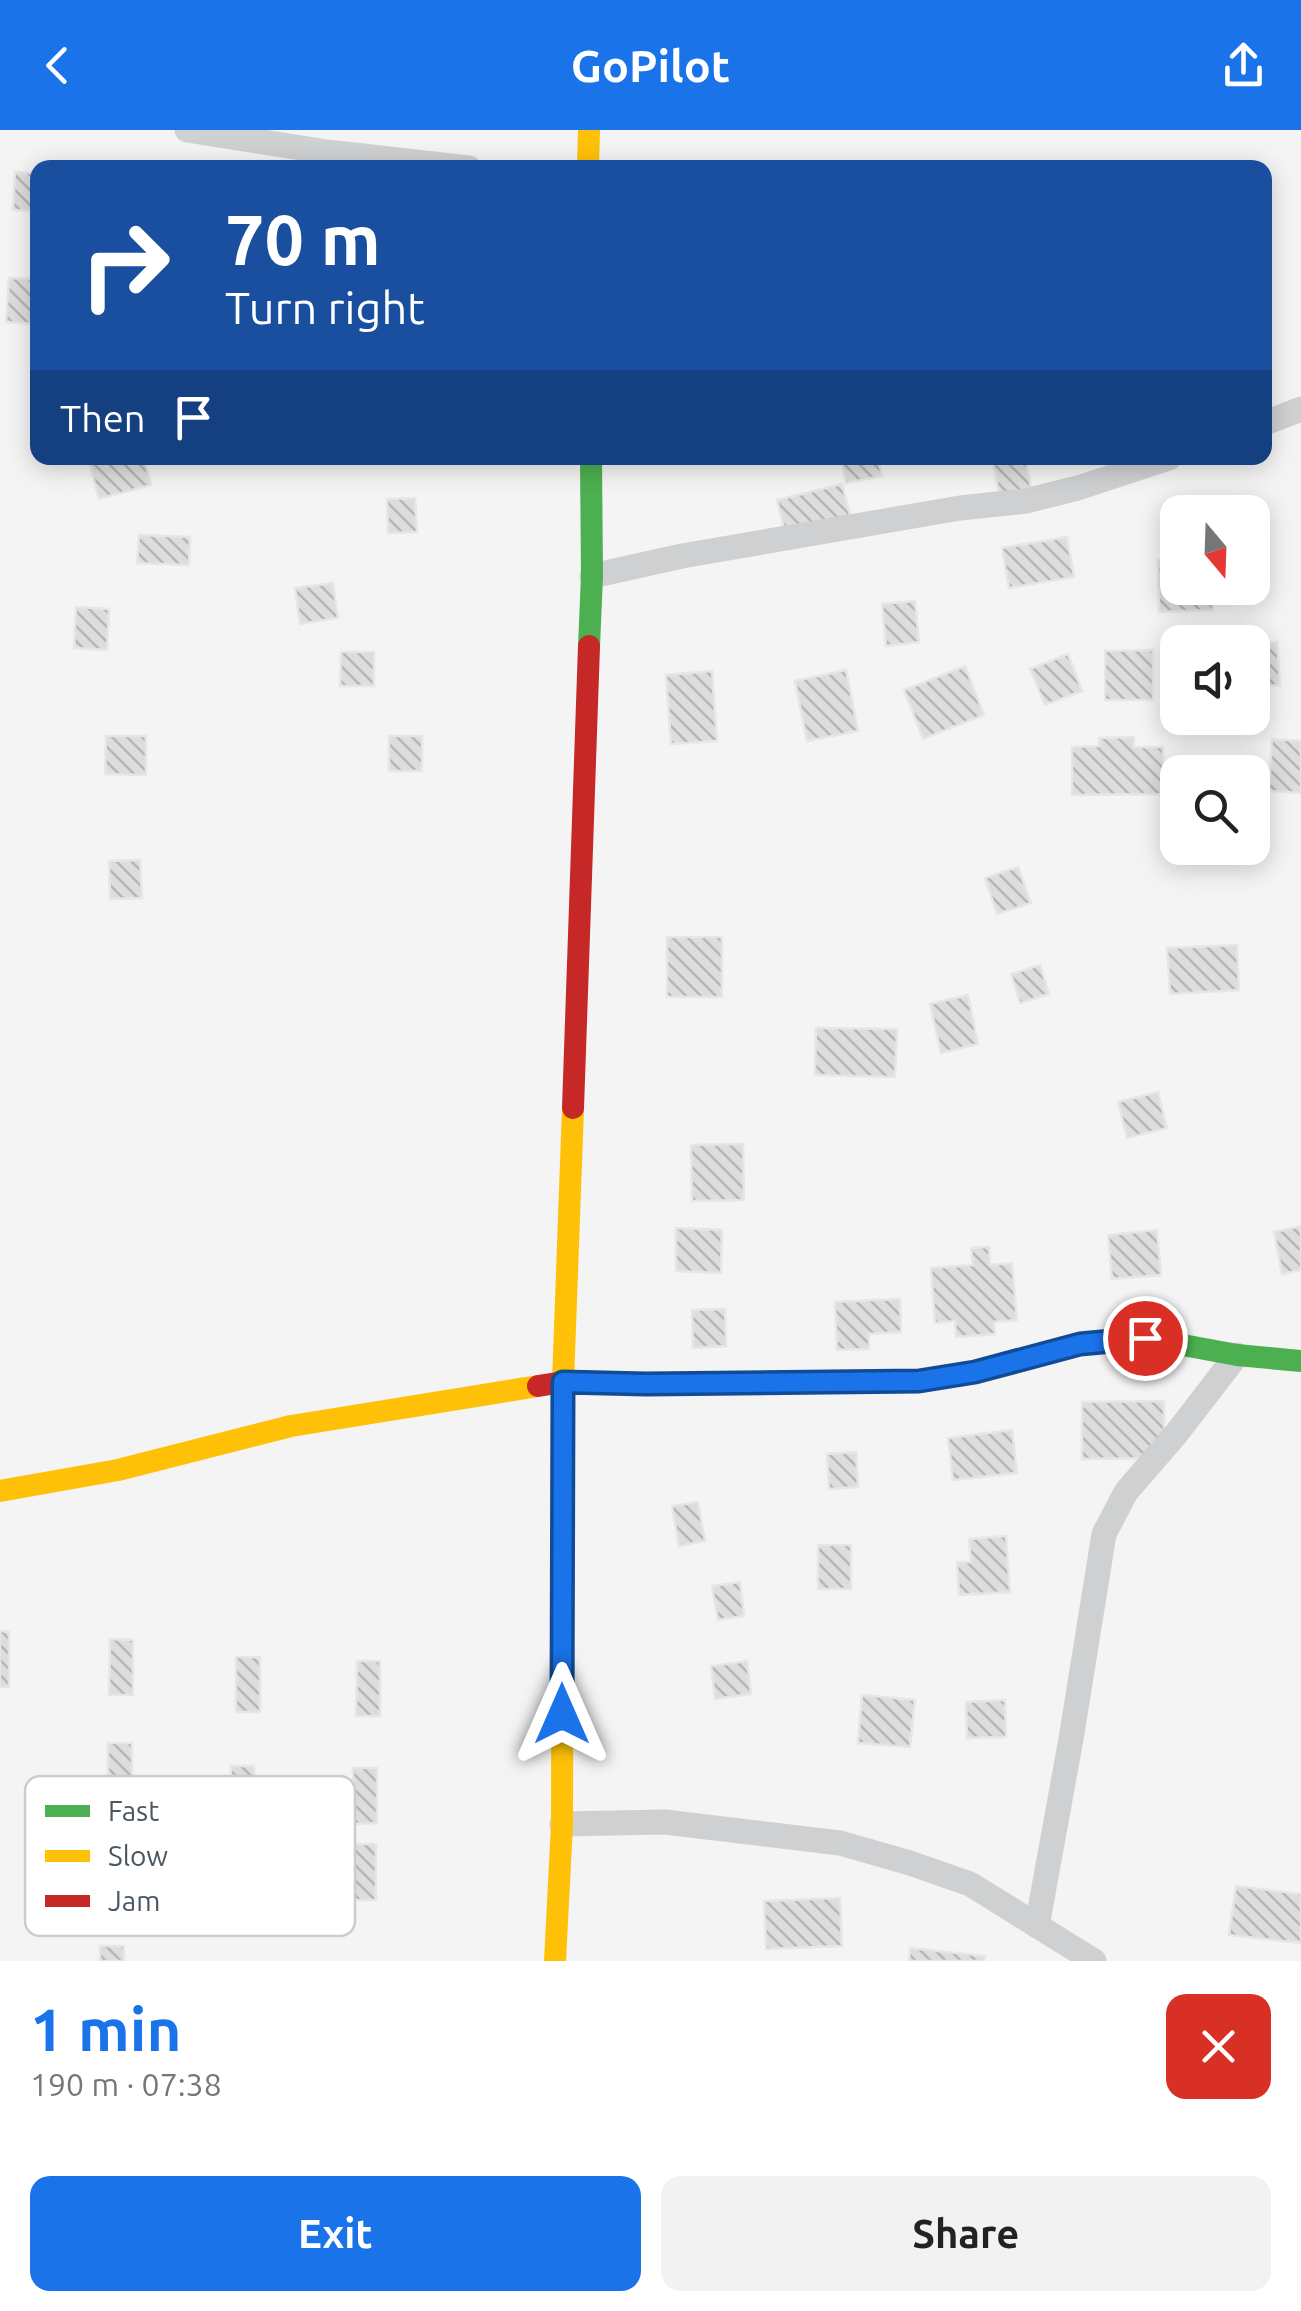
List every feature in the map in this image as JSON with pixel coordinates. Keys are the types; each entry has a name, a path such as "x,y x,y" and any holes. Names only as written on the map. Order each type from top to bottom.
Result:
{"main road":[{"path":"588,160 589,130"},
{"path":"555,1961 562,1824 563,1382 592,576 591,465"},
{"path":"0,1491 118,1470 291,1426 563,1382 919,1381 975,1372 1080,1344 1145,1338 1301,1361"}],"street":[{"path":"187,130 398,160"},
{"path":"1272,420 1301,409"},
{"path":"592,576 960,508 1026,501 1149,465"},
{"path":"1036,1926 1104,1534 1126,1492 1237,1354"},
{"path":"562,1824 664,1822 840,1843 970,1884 1094,1961"}],"building":[{"path":"15,172 30,173 30,211 13,210"},
{"path":"9,278 30,279 30,324 6,322"},
{"path":"90,465 146,465 151,485 99,499"},
{"path":"842,465 880,465 882,476 846,483"},
{"path":"994,465 1026,465 1032,492 1000,499"},
{"path":"842,484 851,519 786,536 777,500"},
{"path":"415,498 417,532 388,533 387,499"},
{"path":"139,535 190,537 189,565 137,563"},
{"path":"1067,537 1074,577 1009,588 1002,548"},
{"path":"1158,560 1160,605 1213,605 1213,610 1159,612"},
{"path":"333,583 338,618 300,624 295,588"},
{"path":"915,601 919,642 886,646 882,604"},
{"path":"76,607 109,609 107,650 74,648"},
{"path":"1277,642 1280,685 1270,686 1270,643"},
{"path":"1153,650 1153,700 1105,700 1105,651"},
{"path":"341,652 374,652 374,686 340,686"},
{"path":"1068,654 1082,691 1045,705 1030,669"},
{"path":"965,666 984,715 923,739 904,690"},
{"path":"846,670 858,731 807,741 795,681"},
{"path":"712,671 717,741 671,744 666,675"},
{"path":"106,736 146,736 146,775 105,774"},
{"path":"389,736 422,736 422,771 389,771"},
{"path":"1134,737 1134,747 1163,747 1160,794 1072,795 1072,747 1099,746 1099,738"},
{"path":"1272,739 1301,741 1301,793 1270,791"},
{"path":"140,860 142,898 110,899 109,861"},
{"path":"1018,867 1031,903 997,914 985,878"},
{"path":"667,937 722,937 722,997 667,997"},
{"path":"1237,945 1239,990 1170,994 1167,948"},
{"path":"1040,965 1049,994 1020,1003 1011,974"},
{"path":"968,995 978,1044 941,1053 930,1004"},
{"path":"816,1028 897,1029 895,1077 815,1075"},
{"path":"1158,1092 1167,1128 1127,1138 1118,1102"},
{"path":"743,1144 744,1200 692,1201 691,1145"},
{"path":"1301,1226 1301,1270 1282,1274 1274,1232"},
{"path":"676,1228 722,1230 721,1273 676,1271"},
{"path":"1157,1230 1161,1275 1112,1279 1108,1235"},
{"path":"989,1247 990,1265 1012,1263 1017,1320 994,1322 995,1334 956,1337 955,1321 935,1323 931,1268 973,1265 971,1248"},
{"path":"900,1299 901,1332 869,1334 869,1349 837,1350 835,1302"},
{"path":"725,1309 726,1346 693,1348 692,1310"},
{"path":"1164,1401 1164,1458 1082,1459 1082,1402"},
{"path":"1012,1430 1017,1473 953,1480 948,1438"},
{"path":"856,1452 858,1487 829,1489 827,1454"},
{"path":"698,1502 705,1541 679,1546 672,1506"},
{"path":"1006,1536 1010,1592 959,1595 957,1562 971,1562 969,1539"},
{"path":"818,1545 851,1545 851,1589 818,1589"},
{"path":"740,1582 744,1616 718,1620 712,1586"},
{"path":"0,1631 9,1632 9,1687 0,1687"},
{"path":"110,1639 133,1640 133,1695 109,1695"},
{"path":"236,1657 260,1657 260,1712 236,1712"},
{"path":"357,1661 380,1661 380,1716 356,1716"},
{"path":"747,1661 751,1694 715,1699 711,1666"},
{"path":"862,1695 915,1700 910,1747 858,1743"},
{"path":"1005,1700 1006,1737 967,1738 966,1702"},
{"path":"108,1743 132,1743 132,1776 108,1776"},
{"path":"231,1766 254,1766 254,1776 231,1776"},
{"path":"353,1768 377,1768 377,1823 355,1824"},
{"path":"355,1844 376,1844 376,1900 355,1900"},
{"path":"1236,1886 1301,1894 1301,1943 1229,1935"},
{"path":"840,1898 842,1946 766,1949 764,1901"},
{"path":"100,1946 124,1946 124,1961 100,1961"},
{"path":"910,1948 985,1956 984,1961 909,1961"}],"traffic: fast":[{"path":"589,646 591,465"},
{"path":"1145,1338 1237,1355 1301,1361"}],"traffic: slow":[{"path":"588,160 589,130"},
{"path":"555,1961 562,1824 563,1382 573,1108"},
{"path":"0,1491 118,1470 291,1426 538,1386"}],"traffic: jam":[{"path":"573,1108 589,646"},
{"path":"538,1386 563,1382 919,1381 975,1372 1080,1344 1145,1338"}],"route":[{"path":"562,1714 563,1382 919,1381 975,1372 1080,1344 1145,1338"}]}
